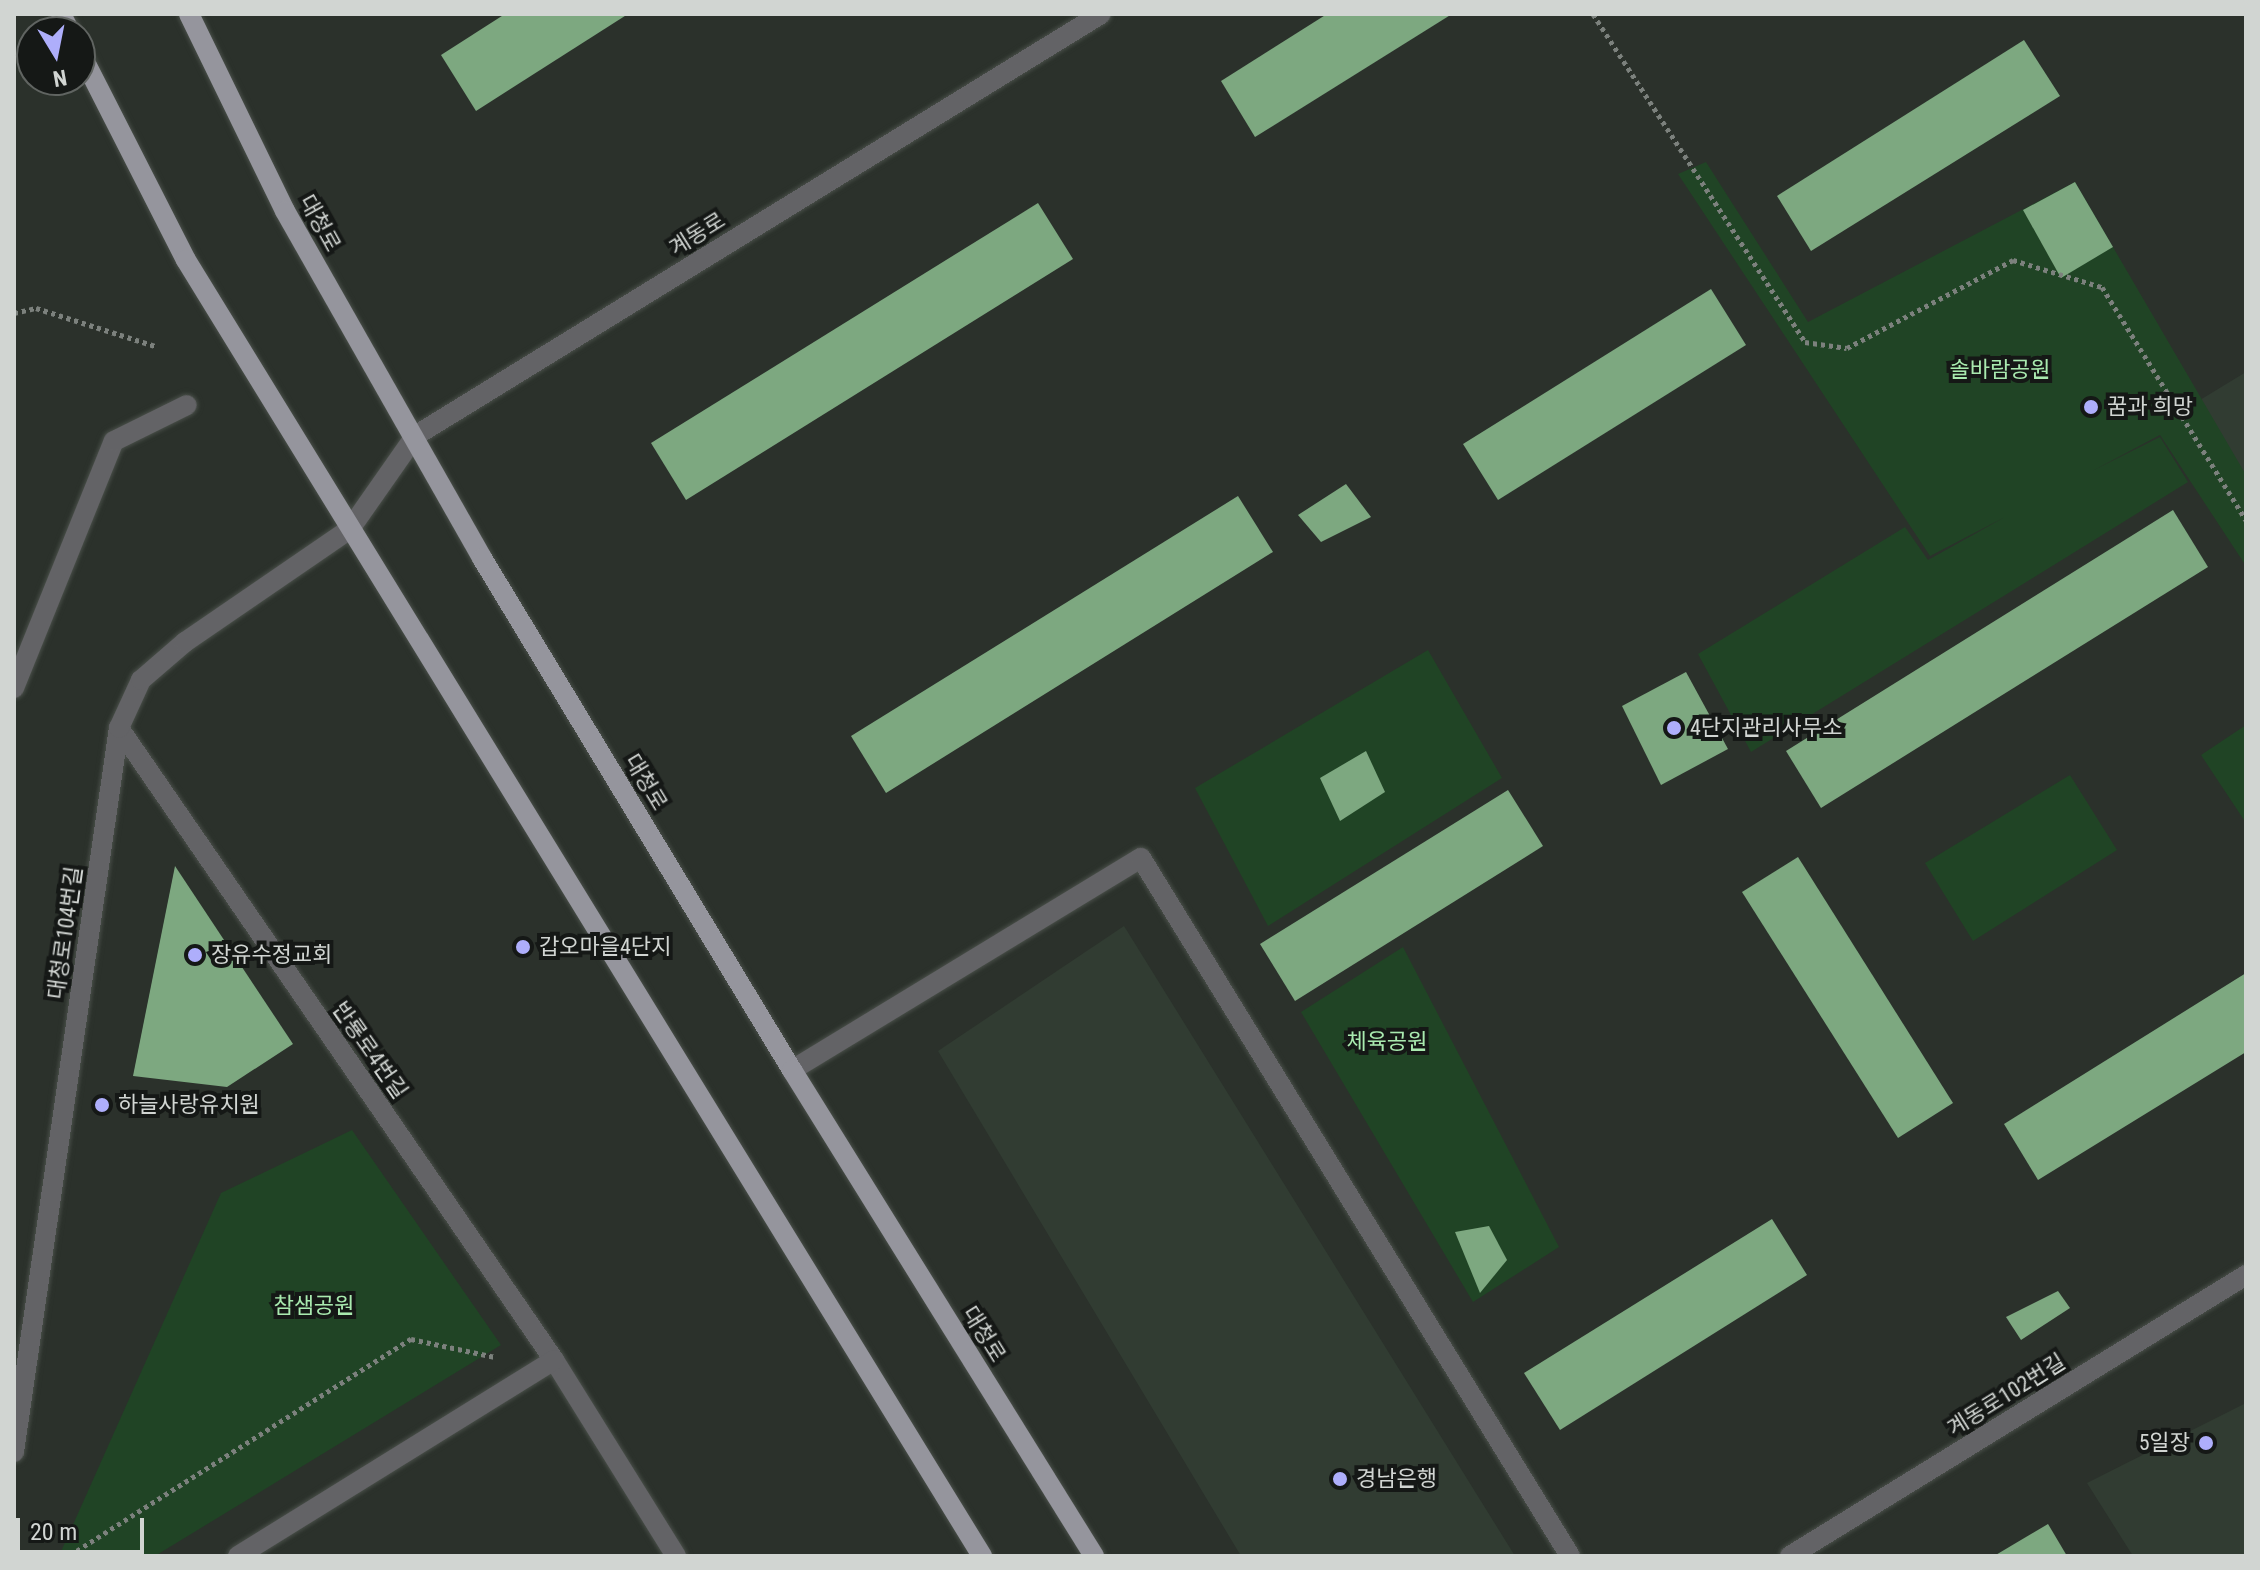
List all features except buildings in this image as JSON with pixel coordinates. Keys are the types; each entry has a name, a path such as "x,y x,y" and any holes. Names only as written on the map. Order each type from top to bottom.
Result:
{"main road":[{"name":"대청로","path":"189,14 285,211 482,558 792,1070 1094,1556"},
{"path":"96,83 186,260 982,1556"}],"street":[{"name":"계동로","path":"350,529 415,436 1101,14"},
{"path":"14,688 114,441 187,405"},
{"name":"대청로104번길","path":"14,1452 119,728 141,680 185,642 350,529"},
{"name":"반룡로4번길","path":"119,728 676,1556"},
{"path":"792,1070 1141,858 1570,1556"},
{"name":"계동로102번길","path":"1790,1556 2246,1275"},
{"path":"238,1556 549,1364"}],"path":[{"path":"1593,14 1805,342 1847,348 2013,260 2102,287 2246,520"},
{"path":"14,313 36,308 155,346"},
{"path":"58,1556 70,1555 411,1339 549,1364"}],"shaded area":[{"path":"2246,372 2246,478 2200,400"},
{"path":"1124,926 1515,1556 1241,1556 938,1051"},
{"name":"5일장","path":"2246,1403 2246,1556 2133,1556 2087,1483"}],"green space":[{"name":"솔바람공원","path":"1706,162 1808,322 2075,182 2246,475 2246,566 2160,435 2092,471 2160,437 2188,482 1751,752 1698,654 1905,527 1928,560 2005,517 1930,556 1678,174"},
{"path":"1428,650 1502,778 1268,926 1195,788"},
{"path":"2246,725 2246,823 2201,755"},
{"path":"2070,775 2117,850 1973,941 1925,863"},
{"name":"체육공원","path":"1403,947 1559,1247 1473,1302 1301,1012"},
{"name":"참샘공원","path":"352,1130 501,1345 155,1556 59,1556 221,1193"}],"place":[{"name":"꿈과 희망","path":"2091,407"},
{"name":"4단지관리사무소","path":"1674,728"},
{"name":"갑오마을4단지","path":"523,947"},
{"name":"장유수정교회","path":"195,955"},
{"name":"하늘사랑유치원","path":"102,1105"},
{"name":"5일장","path":"2206,1443"},
{"name":"경남은행","path":"1340,1479"}]}
